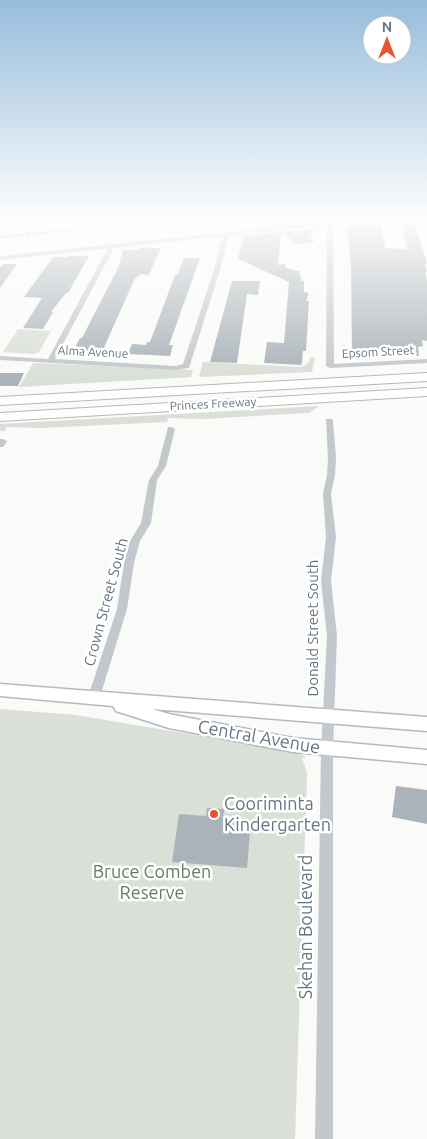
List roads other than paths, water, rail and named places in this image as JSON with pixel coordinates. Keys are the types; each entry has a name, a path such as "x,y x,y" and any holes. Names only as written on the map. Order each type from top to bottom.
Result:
{"highway":[{"name":"Princes Freeway","path":"0,400 427,376"},
{"name":"Princes Freeway","path":"0,417 427,392"}],"main road":[{"name":"Central Avenue","path":"0,690 427,724"},
{"name":"Central Avenue","path":"94,697 178,722 229,734 327,750 427,756"}],"street":[{"path":"50,361 98,271"},
{"name":"Alma Avenue","path":"0,358 184,367 188,364 215,271"},
{"name":"Epsom Street","path":"330,271 330,366 427,361"},
{"name":"Donald Street South","path":"328,716 332,636 326,581 331,537 326,494 331,475 332,458 330,421"},
{"name":"Crown Street South","path":"94,697 122,609 129,563 136,541 146,523 153,480 162,466 172,429"},
{"name":"Skehan Boulevard","path":"324,1139 328,716"}],"place":[{"name":"Cooriminta Kindergarten","path":"214,814"}],"park label":[{"name":"Bruce Comben Reserve","path":"152,882"}]}
